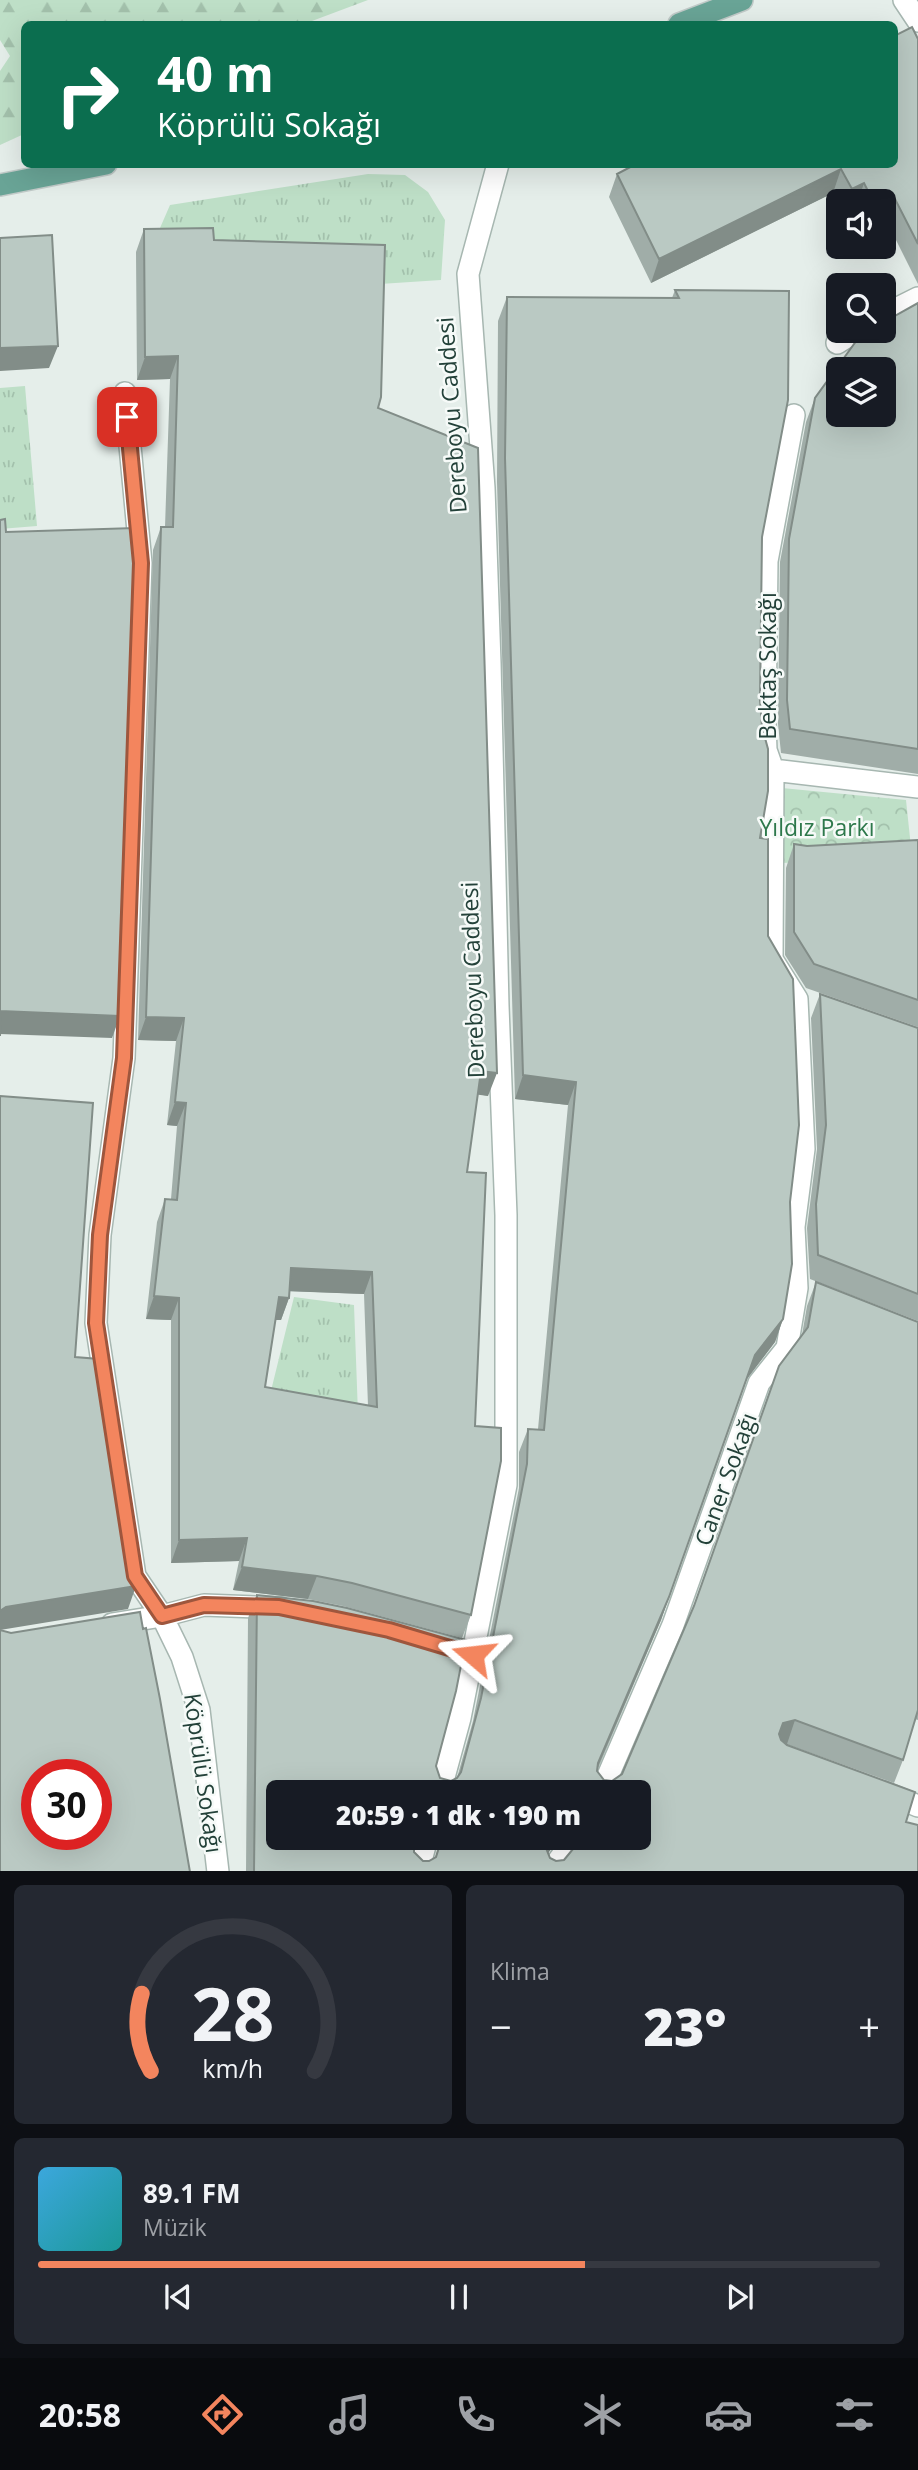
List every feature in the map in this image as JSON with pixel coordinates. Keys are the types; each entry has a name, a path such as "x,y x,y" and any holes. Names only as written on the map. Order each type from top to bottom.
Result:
{"main road":[{"path":"686,21 743,0"},
{"path":"0,185 86,168"}],"street":[{"path":"904,0 918,20"},
{"name":"Dereboyu Caddesi","path":"443,1780 460,1718 506,1485 506,1215 490,663 484,488 468,274 497,168"},
{"path":"896,309 918,298"},
{"name":"Köprülü Sokağı","path":"125,393 141,563 124,1058 100,1235 96,1323 135,1576 162,1616 182,1657 199,1710 218,1871"},
{"name":"Bektaş Sokağı","path":"794,415 767,561 765,724 766,750 773,770 772,959 797,999 804,1149 794,1227 797,1289"},
{"path":"773,770 918,786"},
{"path":"797,999 821,1007"},
{"path":"797,1289 821,1298"},
{"name":"Caner Sokağı","path":"606,1780 673,1625 760,1383 787,1348 797,1289"},
{"path":"94,1626 162,1616 204,1605 279,1607 303,1612"},
{"path":"449,1648 473,1655"},
{"path":"867,1786 918,1805"},
{"path":"418,1871 424,1850"},
{"path":"550,1871 566,1850"}],"green space":[{"path":"0,0 368,0 312,21 21,21 21,135 0,145 0,71 10,56 0,40"},
{"path":"368,174 405,175 428,192 445,220 441,280 380,284 177,245 160,228 170,205"},
{"path":"25,386 37,526 0,529 0,388"},
{"name":"Yıldız Parkı","path":"782,788 906,800 912,857 782,863"},
{"path":"294,1297 354,1305 358,1414 268,1403"}],"building":[{"path":"912,27 918,39 918,244 896,201 896,189 867,189 864,183 852,189 841,169 659,259 617,174 628,168 898,168 898,34"},
{"path":"213,228 214,240 385,245 381,397 378,408 478,448 497,1073 481,1071 467,1172 486,1173 475,1426 501,1428 501,1461 471,1615 352,1583 242,1567 247,1538 179,1540 179,1298 154,1296 165,1199 177,1200 186,1103 175,1102 184,1018 146,1017 161,527 173,527 178,356 145,357 144,229","holes":["291,1268 372,1272 377,1407 265,1387 279,1297 289,1298"]},
{"path":"52,235 58,346 0,348 0,238"},
{"path":"675,290 789,291 788,400 762,537 760,700 762,727 768,749 768,791 760,838 768,839 768,936 793,979 799,1125 790,1202 792,1264 783,1319 755,1355 669,1597 598,1763 597,1771 604,1780 453,1780 461,1772 481,1698 527,1464 528,1429 544,1430 576,1082 523,1075 505,458 507,297 679,298"},
{"path":"918,303 918,749 790,729 787,700 789,539 815,398 826,383 826,427 896,427 896,357 845,357 855,343 896,343 896,315"},
{"path":"5,519 6,532 135,528 120,1016 1,1011 0,1036 0,520"},
{"path":"918,840 918,1000 814,964 794,932 794,844 807,846"},
{"path":"820,994 918,1028 918,1294 818,1255 816,1204 826,1125"},
{"path":"0,1096 93,1103 75,1357 99,1359 136,1586 6,1607 0,1611"},
{"path":"816,1282 918,1322 918,1710 903,1760 795,1720 783,1723 779,1734 787,1745 915,1792 906,1822 918,1825 918,1871 254,1871 257,1595 347,1608 466,1640 436,1766 440,1778 447,1780 266,1780 266,1850 414,1850 423,1861 429,1861 436,1857 438,1850 547,1850 550,1858 556,1861 564,1860 572,1850 651,1850 651,1780 613,1780 622,1774 694,1606 779,1366 808,1327"},
{"path":"140,1612 143,1629 146,1628 160,1699 190,1871 0,1871 0,1630 11,1633"}],"route":[{"path":"127,417 141,563 124,1058 100,1235 96,1323 135,1576 162,1616 204,1605 279,1607 389,1630 473,1655"}]}
